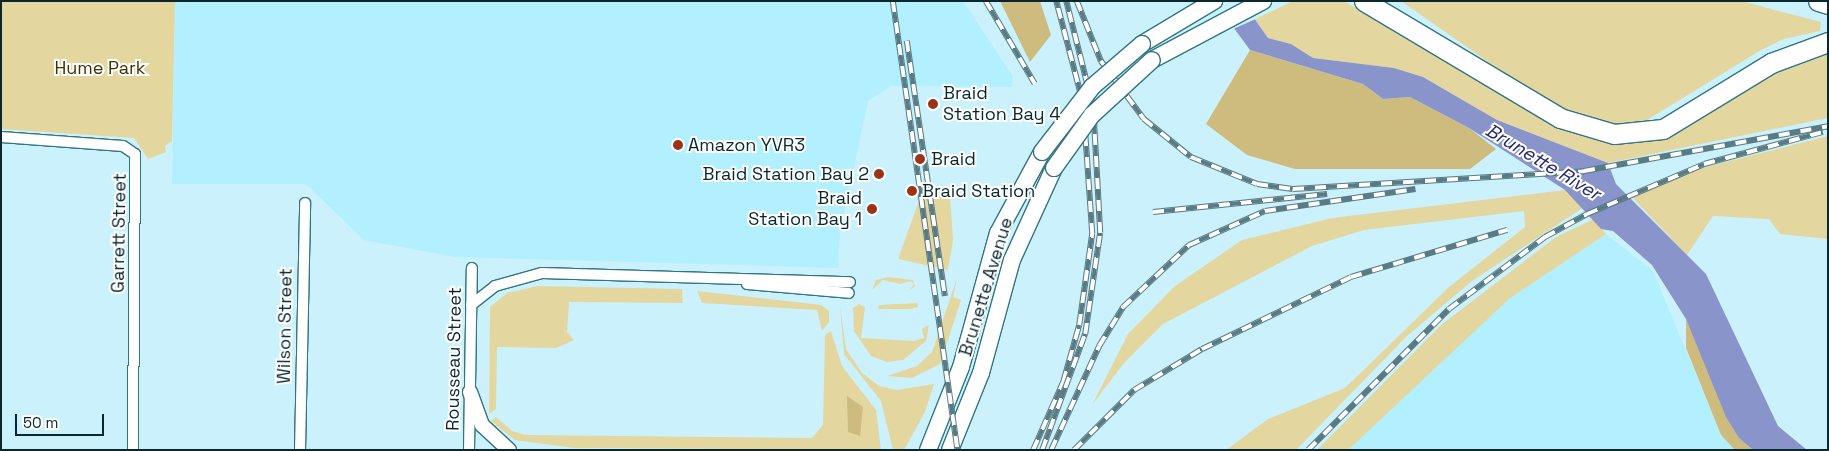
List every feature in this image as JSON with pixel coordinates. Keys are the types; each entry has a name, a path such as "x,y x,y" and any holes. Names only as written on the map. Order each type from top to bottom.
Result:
{"highway":[{"path":"1364,1 1407,23 1560,118 1614,134 1662,129 1772,63 1828,42"},
{"path":"1385,1 1407,23"},
{"path":"1818,1 1828,4"}],"main road":[{"name":"Brunette Avenue","path":"928,450 961,367 998,233 1042,152 1092,87 1142,44 1179,20 1214,1"},
{"name":"Brunette Avenue","path":"950,450 981,373 1012,260 1054,168 1097,110 1152,60 1191,36 1262,1"},
{"path":"470,392 482,425 509,450"},
{"path":"917,450 936,432"}],"street":[{"name":"Garrett Street","path":"1,138 123,146 135,154 132,450"},
{"name":"Wilson Street","path":"300,450 305,203"},
{"name":"Rousseau Street","path":"468,450 472,268"},
{"path":"471,305 495,286 542,273 850,282"},
{"path":"704,278 795,292 849,293"}],"shaded area":[{"path":"175,1 963,1 1013,77 1012,87 891,86 868,101 840,232 838,268 455,257 364,240 306,184 172,184"},
{"path":"1000,1 1040,1 1051,35 1030,62"},
{"path":"1250,50 1363,84 1383,99 1410,97 1469,128 1496,149 1470,169 1295,169 1247,155 1206,124"},
{"path":"1606,234 1653,271 1721,435 1735,450 1345,450 1509,299"},
{"path":"1686,319 1739,438 1753,450 1735,450 1721,435 1686,348"},
{"path":"847,396 863,407 860,436 848,432"}],"green space":[{"name":"Hume Park","path":"1,1 175,1 172,141 165,146 166,152 148,159 134,138 1,129"},
{"path":"1293,1 1344,1 1536,114 1601,142 1645,142 1672,134 1788,62 1828,50 1828,118 1608,163 1497,120 1423,77 1394,68 1313,58 1291,44 1268,38 1255,19"},
{"path":"1401,1 1741,1 1821,22 1820,31 1784,39 1761,50 1639,125 1615,126 1575,116 1528,90"},
{"path":"1828,136 1828,239 1780,234 1769,219 1713,216 1687,255 1632,197 1687,172"},
{"path":"1565,190 1584,207 1472,281 1407,336 1296,450 1226,450 1268,419 1345,388 1449,287 1525,227 1524,211 1364,230 1312,246 1163,324 1124,363 1092,405 1128,334 1175,286 1242,240 1332,218"},
{"path":"950,194 953,241 948,270 898,259 920,198"},
{"path":"1594,219 1606,234 1509,299 1348,450 1317,450 1441,325 1556,237"},
{"path":"888,277 913,280 915,286 909,291 914,284 911,281 900,284 883,280 872,290 876,280"},
{"path":"957,278 953,297 961,300 940,364 912,378 887,376 917,366 932,352"},
{"path":"538,286 682,289 683,303 569,302 567,332 574,340 556,348 497,347 496,409 489,414 490,307 507,293"},
{"path":"697,291 821,305 829,311 829,322 822,331 817,310 702,303"},
{"path":"917,303 918,307 910,309 878,309 879,305"},
{"path":"859,304 865,307 861,338 914,341 924,338 922,329 929,325 926,341 903,360 887,362 871,356 854,331 853,308"},
{"path":"840,305 846,349 862,373 879,386 897,390 934,384 925,412 904,450 893,450 881,401 844,354"},
{"path":"831,331 842,366 876,410 881,450 574,448 515,440 491,421 496,417 512,431 526,435 812,438 823,425 825,335"}],"water":[{"name":"Brunette River","path":"1214,1 1242,1 1268,38 1291,44 1313,58 1394,68 1423,77 1497,120 1608,163 1616,184 1706,274 1778,426 1807,450 1753,450 1739,438 1726,417 1686,319 1652,265 1613,231 1601,229 1565,190 1469,128 1410,97 1383,99 1363,84 1250,50"}],"pier":[{"path":"1211,1 1245,1 1258,18 1233,29"}],"railway":[{"path":"893,1 958,450"},
{"path":"986,1 1035,84"},
{"path":"1033,450 1063,382 1079,325 1092,234 1083,104 1056,1"},
{"path":"1042,450 1085,334 1100,233 1093,108 1066,1"},
{"path":"1077,1 1101,61 1144,119 1191,157 1257,184 1293,189 1584,171 1828,126"},
{"path":"907,41 945,296"},
{"path":"1308,450 1449,309 1545,237 1587,214 1704,164 1823,132"},
{"path":"1051,450 1099,346 1123,307 1189,245 1265,211 1415,189"},
{"path":"1153,212 1327,194"},
{"path":"1074,450 1134,390 1202,349 1351,277 1507,230"}],"place":[{"name":"Braid Station Bay 4","path":"933,104"},
{"name":"Amazon YVR3","path":"678,145"},
{"name":"Braid","path":"920,159"},
{"name":"Braid Station Bay 2","path":"879,174"},
{"name":"Braid Station","path":"912,191"},
{"name":"Braid Station Bay 1","path":"872,209"}]}
